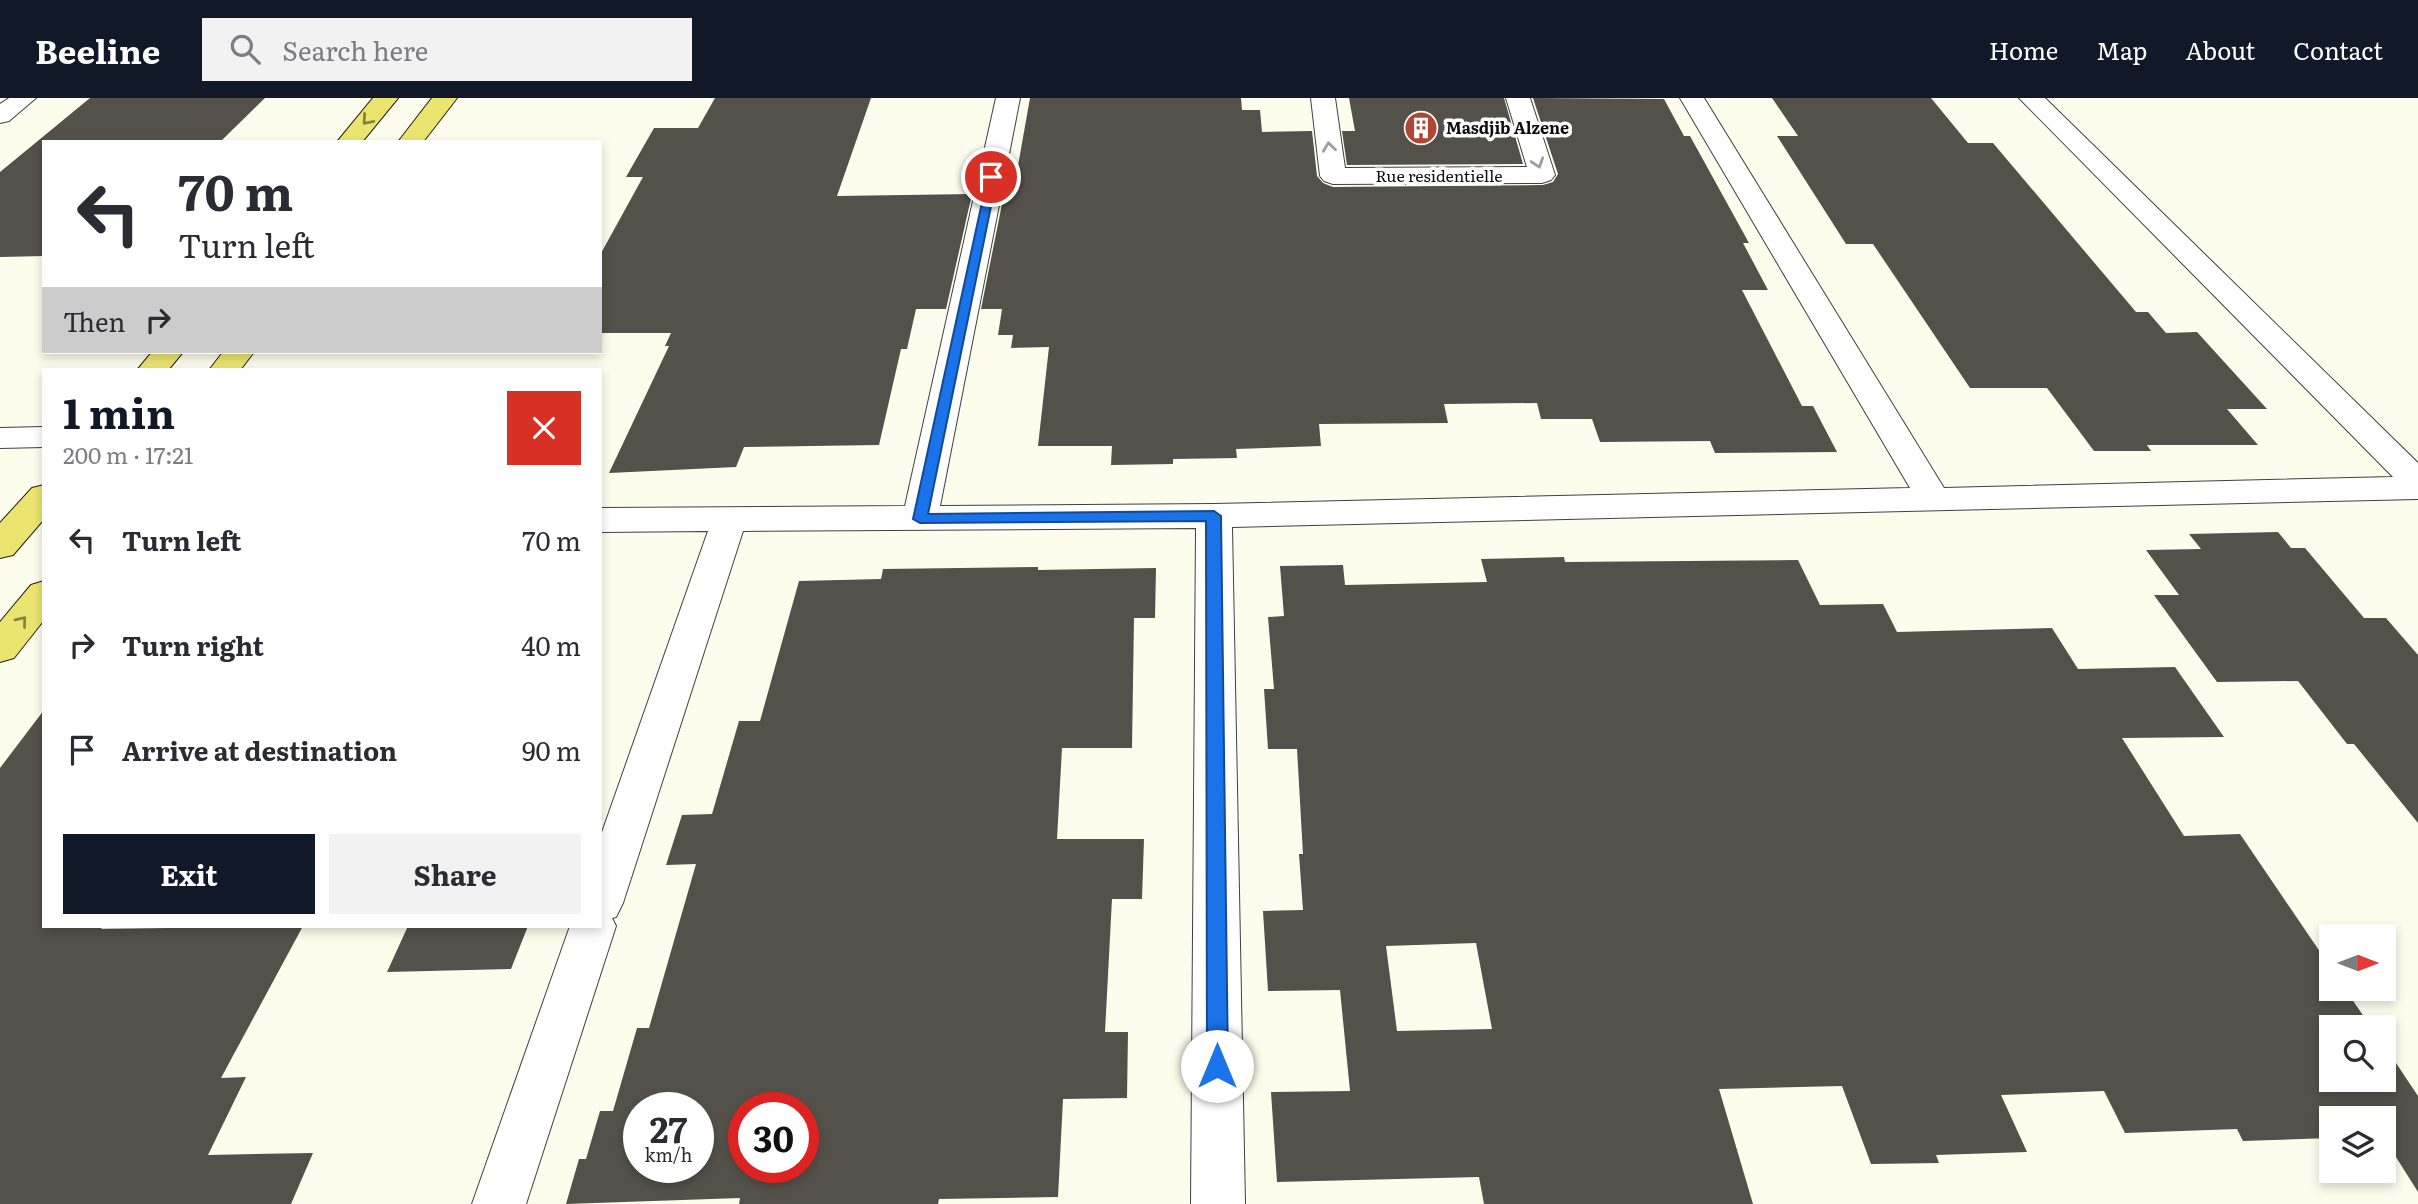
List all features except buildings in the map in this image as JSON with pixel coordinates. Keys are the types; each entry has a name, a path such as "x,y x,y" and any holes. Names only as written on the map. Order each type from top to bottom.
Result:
{"main road":[{"path":"351,140 386,98"},
{"path":"412,140 445,98"},
{"path":"154,368 166,354"},
{"path":"226,368 237,354"},
{"path":"0,547 38,510"},
{"path":"0,648 42,596"}],"street":[{"path":"0,116 24,98"},
{"path":"920,519 1008,98"},
{"name":"Rue residentielle","path":"1323,98 1333,176 1542,175 1518,98"},
{"path":"1692,98 1934,500"},
{"path":"2031,98 2418,485"},
{"path":"0,438 42,438"},
{"path":"602,520 1214,516 1934,500 2418,485"},
{"path":"1214,516 1218,1204"},
{"path":"602,897 729,520"},
{"path":"499,1204 592,928"}],"place":[{"name":"Masdjib Alzene","path":"1421,128"}],"route":[{"path":"991,177 920,519 1214,516 1217,1066"}]}
